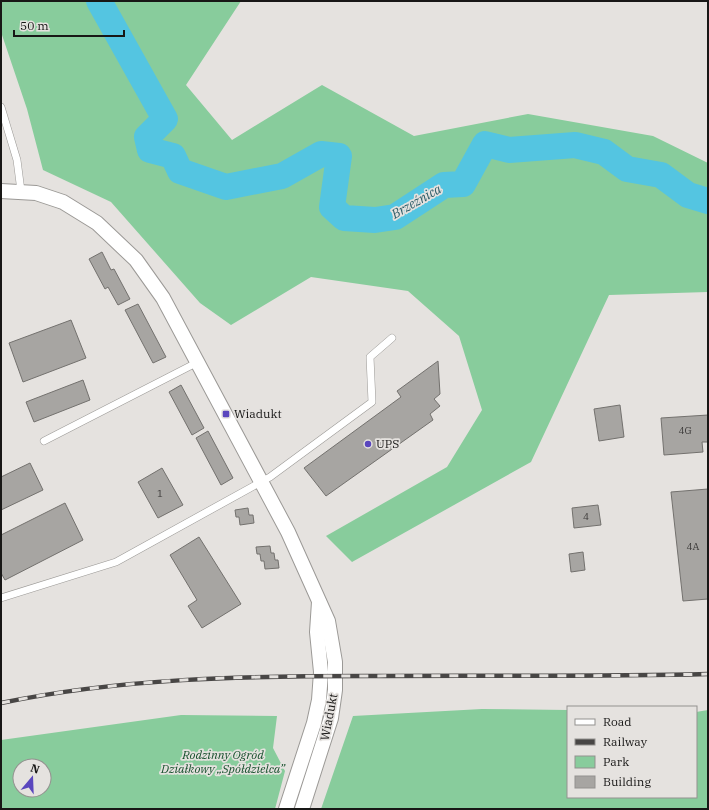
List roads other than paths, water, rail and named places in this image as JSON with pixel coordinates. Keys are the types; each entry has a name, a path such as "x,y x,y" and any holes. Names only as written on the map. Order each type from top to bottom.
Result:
{"street":[{"name":"Wiadukt","path":"1,191 22,191 50,196 64,202 87,215 112,236 136,260 154,285 198,362 288,532 328,621 332,640 335,690 326,736 302,809"},
{"name":"Wiadukt","path":"286,809 314,723 319,700 321,672 317,632 319,600"}],"lane":[{"path":"1,107 17,160 22,191"},
{"path":"1,598 116,562 261,482 372,402 370,357 392,338"},
{"path":"44,441 198,362"}],"waterway":[{"name":"Brzeźnica","path":"99,1 165,119 147,137 150,150 173,156 180,171 226,187 282,176 321,154 339,156 332,207 344,218 375,220 395,217 444,185 463,184 485,144 509,150 575,145 604,152 627,169 661,175 688,195 708,201"}],"railway":[{"path":"1,703 92,688 137,683 228,678 320,676 580,676 708,674"}],"place":[{"name":"Wiadukt","path":"226,414"},
{"name":"UPS","path":"368,444"}],"park label":[{"name":"Rodzinny Ogród Działkowy „Spółdzielca”","path":"223,762"}]}
